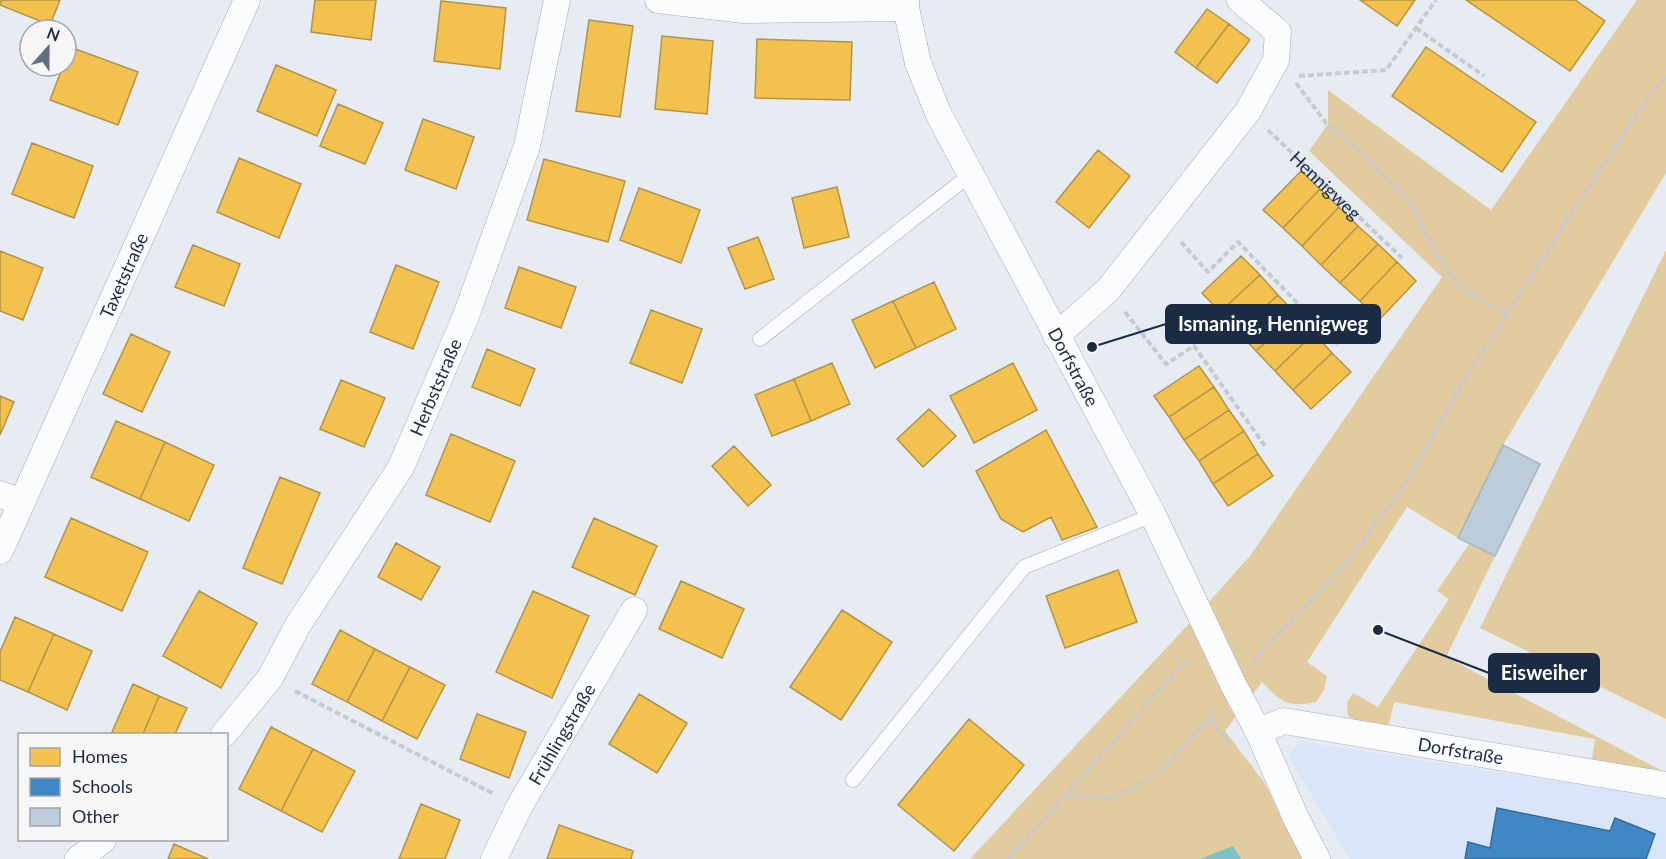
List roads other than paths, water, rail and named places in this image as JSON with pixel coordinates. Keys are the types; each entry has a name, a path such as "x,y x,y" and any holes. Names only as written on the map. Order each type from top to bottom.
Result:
{"street":[{"name":"Taxetstraße","path":"0,550 10,499 247,0"},
{"name":"Herbststraße","path":"226,733 270,678 298,626 401,467 466,316 527,146 557,0"},
{"path":"658,0 744,10 906,4"},
{"path":"1056,336 1108,290 1248,111 1276,60 1278,32 1240,0"},
{"name":"Dorfstraße","path":"906,4 918,63 939,115 1153,515 1234,686 1258,731 1295,816 1317,859"},
{"name":"Frühlingstraße","path":"494,859 519,807 634,610"},
{"name":"Dorfstraße","path":"1258,731 1284,721 1666,785"},
{"path":"78,859 101,841"}],"lane":[{"path":"760,339 970,175"},
{"path":"853,780 1024,567 1153,515"}],"water":[{"path":"1233,846 1241,859 1200,859"}],"place":[{"name":"Ismaning, Hennigweg","path":"1092,347"},
{"name":"Eisweiher","path":"1378,630"}]}
